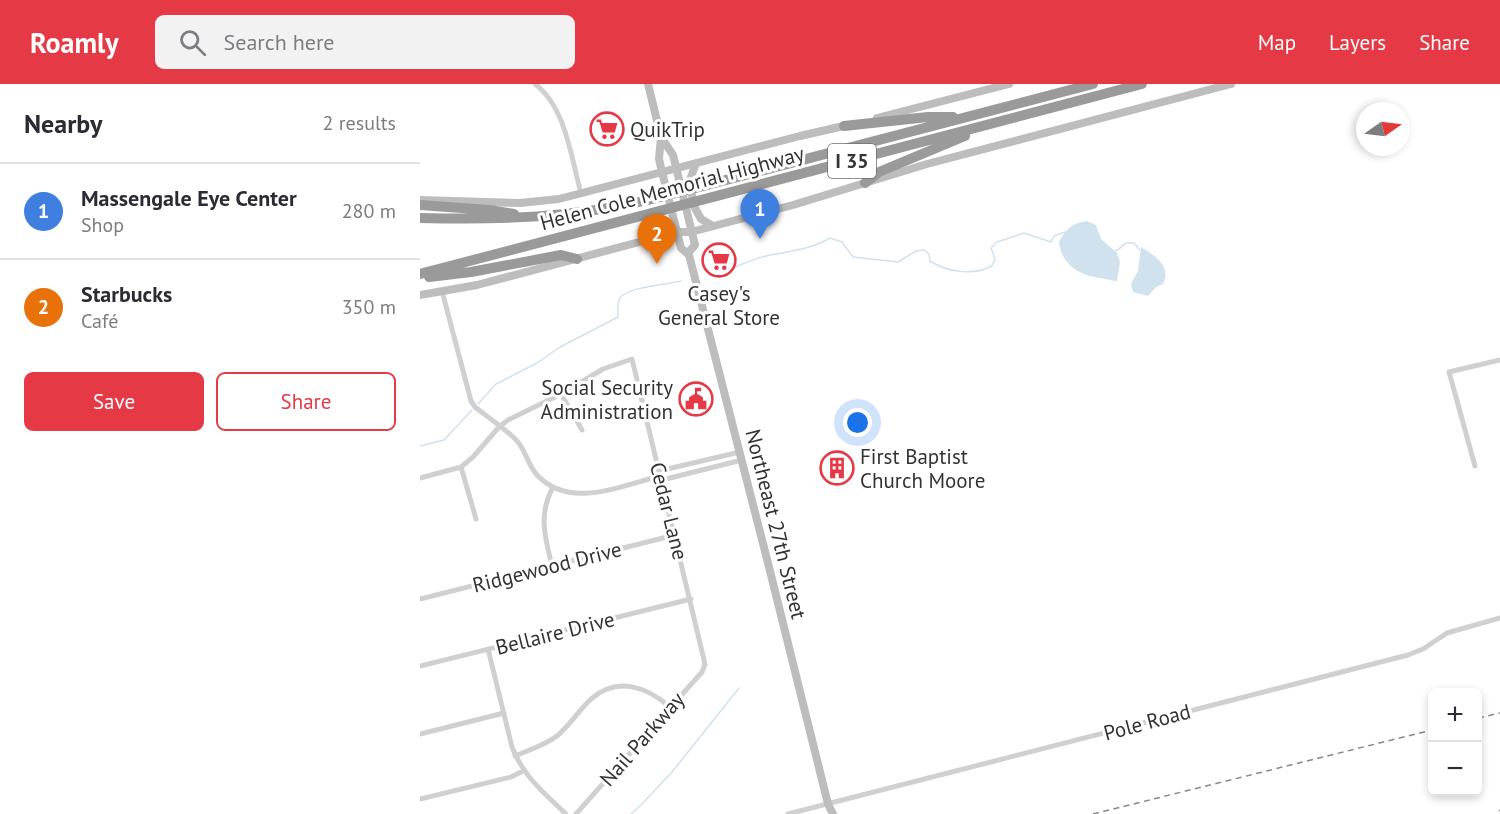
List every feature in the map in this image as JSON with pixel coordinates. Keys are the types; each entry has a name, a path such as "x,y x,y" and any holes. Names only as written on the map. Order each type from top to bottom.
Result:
{"highway":[{"name":"Helen Cole Memorial Highway","path":"420,218 535,218 588,213 653,199 1093,84"},
{"name":"Helen Cole Memorial Highway","path":"420,276 1142,84"},
{"path":"844,126 928,117 968,117"},
{"path":"865,183 879,172 946,145 987,125"},
{"path":"420,205 489,210 535,218"},
{"path":"420,276 471,272 557,255 568,255 577,259"}],"main road":[{"path":"648,84 661,136 673,155 691,232"},
{"path":"420,200 535,202 559,199 1009,84"},
{"path":"420,294 477,285 677,232 691,232 813,199 927,164 1231,84"},
{"name":"Northeast 27th Street","path":"661,136 659,159 681,248 688,253 828,804 833,814"},
{"path":"696,163 689,183 695,208 701,219 713,226"},
{"name":"Northeast 27th Street","path":"688,253 695,245 691,232"},
{"name":"Northeast 27th Street","path":"826,814 828,804"}],"street":[{"path":"535,84 545,92 557,109 580,193"},
{"path":"442,291 468,396 475,407 518,442 532,470 553,488 584,495 660,476 666,479 742,460"},
{"name":"Cedar Lane","path":"561,394 603,369 632,359 705,664"},
{"path":"1475,466 1449,372 1500,360"},
{"path":"420,478 461,467 473,457 499,427 561,394 582,430"},
{"path":"660,476 663,471 740,452"},
{"path":"461,467 476,519"},
{"path":"552,566 543,524 544,506 553,488"},
{"name":"Ridgewood Drive","path":"420,599 675,535"},
{"name":"Bellaire Drive","path":"420,666 691,599"},
{"name":"Pole Road","path":"788,814 1408,655 1423,649 1452,631 1500,618"},
{"path":"488,649 515,756 533,783 566,814"},
{"name":"Nail Parkway","path":"576,814 702,672 705,664"},
{"path":"515,756 553,738 591,699 612,688 631,686 644,689 656,695 670,707"},
{"path":"420,734 504,713"},
{"path":"420,799 511,777 523,771"}],"water":[{"path":"1087,221 1096,225 1101,239 1117,253 1120,262 1117,281 1078,271 1067,262 1060,250 1059,242 1070,227"},
{"path":"1141,247 1161,262 1165,272 1163,284 1156,287 1148,296 1133,292 1131,284 1138,271"}],"waterway":[{"path":"711,275 766,256 807,248 830,238 842,242 853,257 898,262 916,251 924,250 929,254 930,261 937,265 969,272 992,266 995,259 991,248 997,242 1024,233 1051,242 1054,236 1065,232"},
{"path":"1115,251 1124,244 1130,243 1134,243 1140,250"},
{"path":"478,404 496,384 618,317 618,302 624,294 681,281"},
{"path":"420,446 444,440 472,410"},
{"path":"631,814 672,772 739,688"}],"railway":[{"path":"1482,717 1500,713"},
{"path":"1093,814 1428,731"}],"place":[{"name":"QuikTrip","path":"607,129"},
{"name":"Massengale Eye Center","path":"760,239"},
{"name":"Casey's General Store","path":"719,260"},
{"name":"Starbucks","path":"657,264"},
{"name":"Social Security Administration","path":"696,399"},
{"name":"First Baptist Church Moore","path":"837,468"}]}
